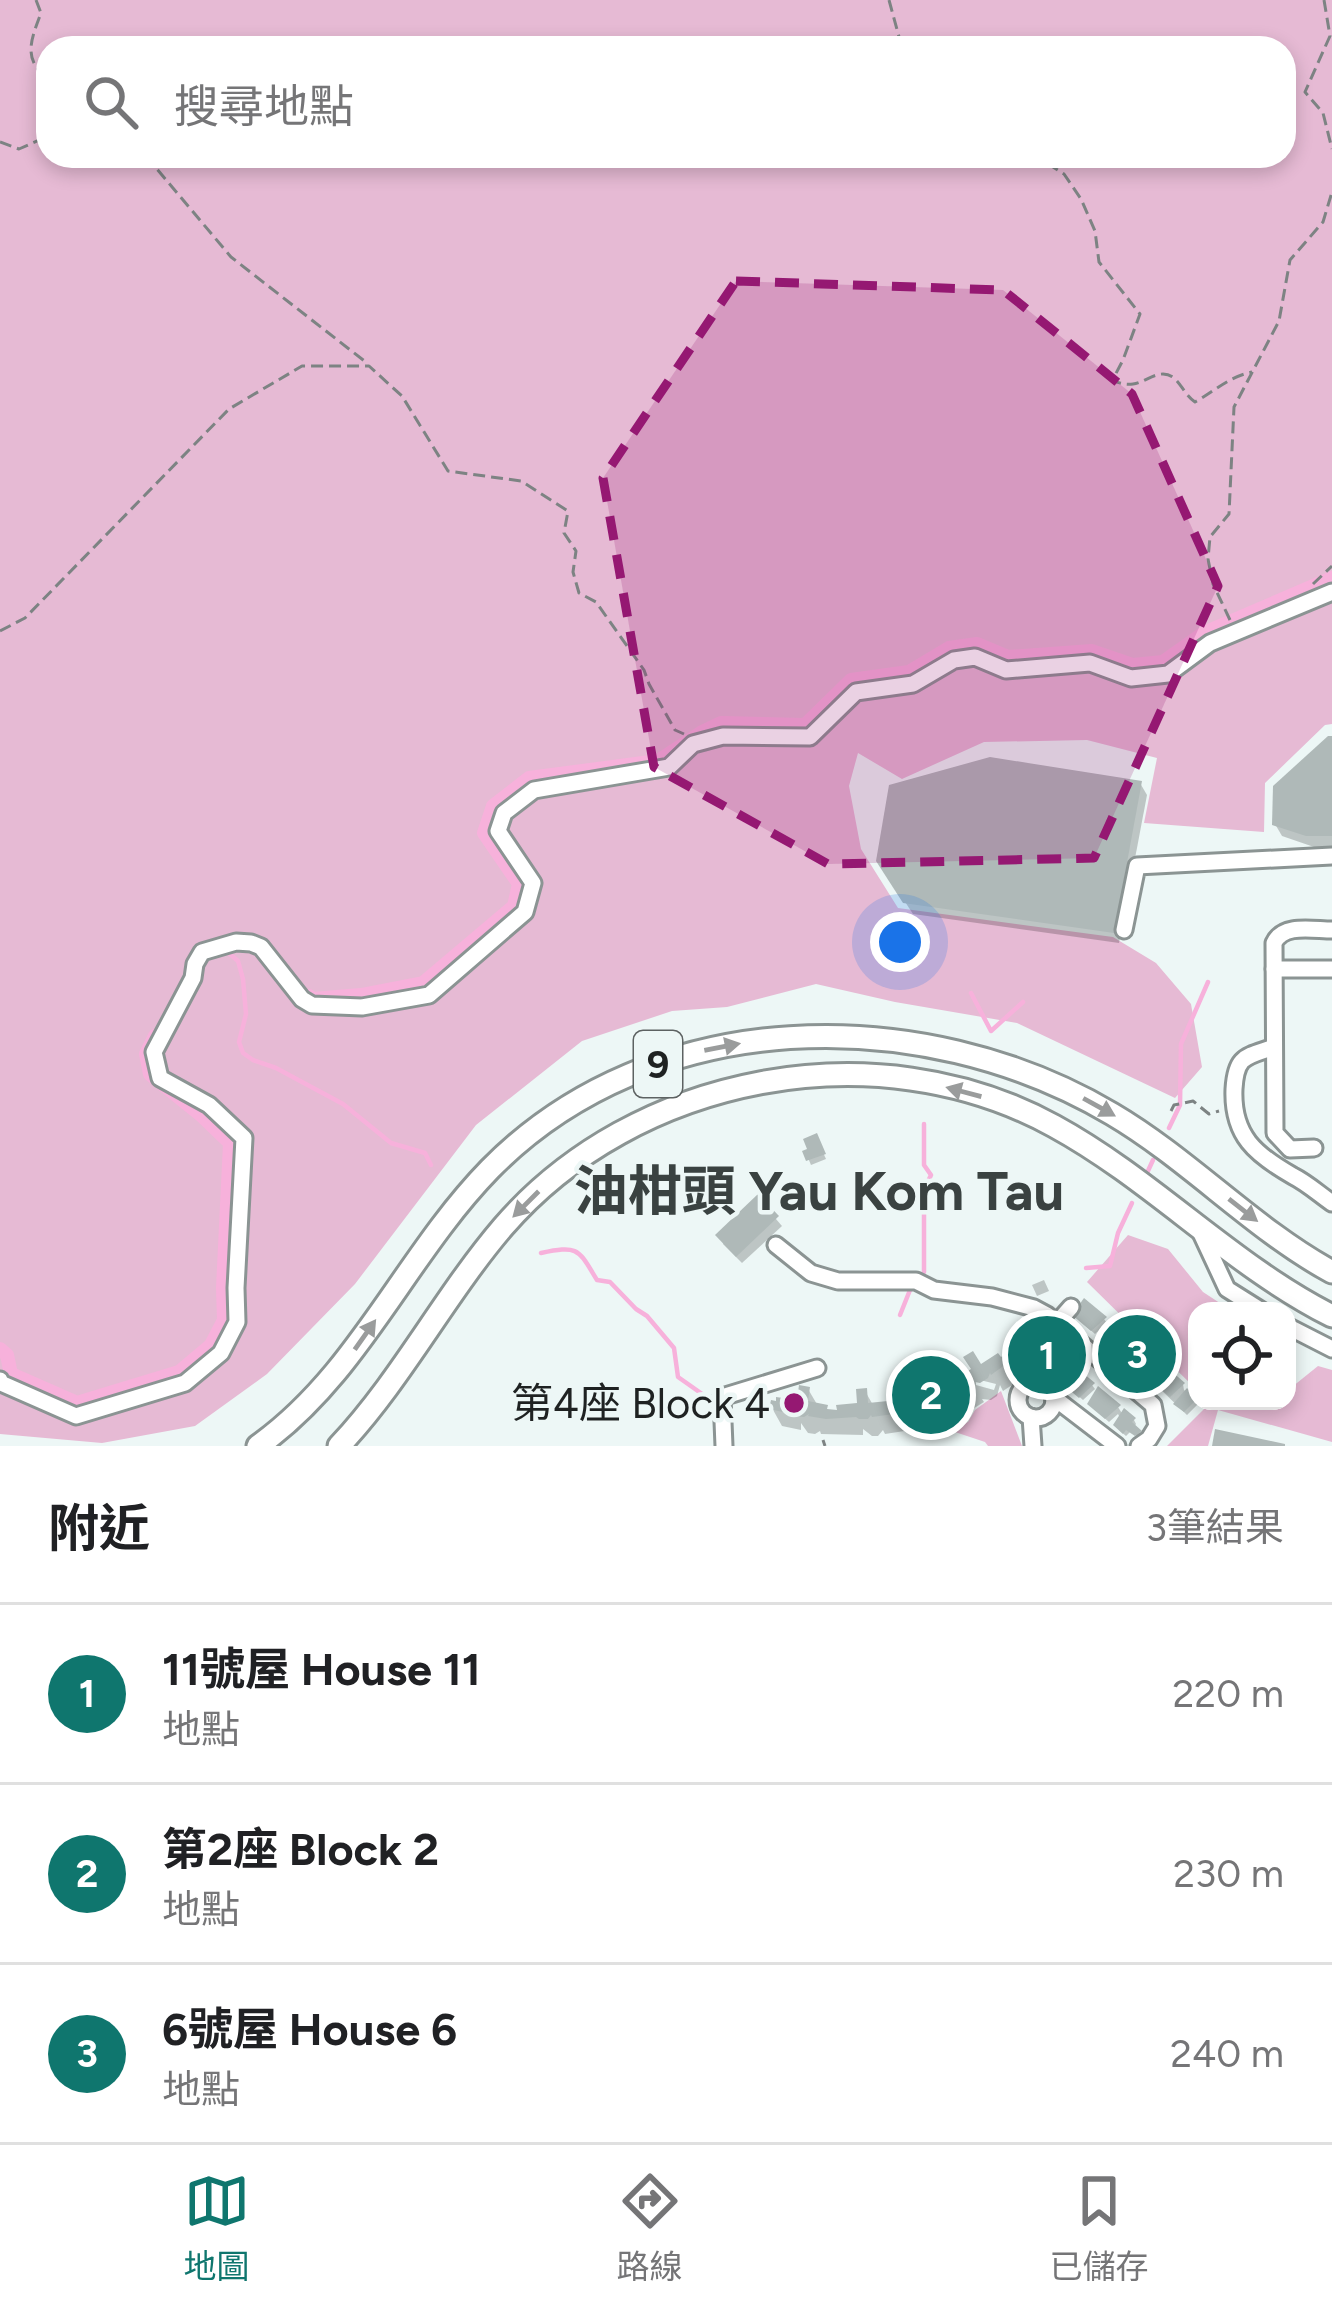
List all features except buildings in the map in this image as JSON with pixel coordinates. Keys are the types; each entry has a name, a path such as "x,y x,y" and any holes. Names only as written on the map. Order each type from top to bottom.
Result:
{"highway":[{"name":"9","path":"258,1446 334,1377 443,1222 512,1148 554,1116 632,1074 746,1042 832,1036 896,1040 964,1053 1036,1076 1132,1126 1279,1238 1332,1272"},
{"name":"9","path":"339,1446 388,1388 485,1250 550,1181 603,1140 664,1111 785,1079 861,1075 915,1081 974,1094 1024,1112 1142,1183 1287,1292 1332,1316"}],"lane":[{"path":"0,1380 76,1416 184,1383 221,1353 237,1322 244,1138 209,1105 160,1078 154,1052 202,952 236,942 261,947 312,1005 362,1007 429,995 525,913 533,883 498,831 504,813 534,790 669,767 694,744 723,736 810,737 856,692 913,684 954,660 975,657 1006,670 1090,663 1131,678 1168,674 1210,644 1332,592"},
{"path":"1124,930 1137,866 1332,856"},
{"path":"1314,1148 1290,1149 1275,1133 1268,1001 1277,935 1286,930 1332,930"},
{"path":"1274,969 1332,969"},
{"path":"1274,1047 1241,1060 1235,1077 1236,1118 1258,1155 1332,1203"},
{"path":"1199,1227 1227,1289 1248,1302"},
{"path":"776,1245 811,1273 838,1281 916,1281 934,1290 1034,1308 1057,1322 1153,1405 1157,1426 1139,1446"},
{"path":"1042,1340 1071,1307"},
{"path":"1296,1331 1332,1349"},
{"path":"724,1446 722,1397 818,1368"},
{"path":"1053,1397 1036,1428 1019,1405 1019,1394 1026,1385 1043,1384 1053,1397 1118,1446"}],"path":[{"path":"36,0 41,13 28,47 36,70"},
{"path":"889,0 899,36"},
{"path":"1324,0 1330,36 1305,92 1323,113 1332,149"},
{"path":"0,142 19,149 36,141"},
{"path":"156,168 231,257 402,395 448,471 521,481 568,511 563,533 575,550 573,572 579,592 596,602 644,670 675,730 686,735"},
{"path":"1055,168 1081,199 1095,231 1100,262 1140,314 1112,381 1129,385 1167,374 1195,401 1229,377 1252,372"},
{"path":"1228,615 1208,560 1210,537 1229,514 1234,407 1279,321 1290,260 1323,222 1332,192"},
{"path":"0,631 25,618 229,409 302,366 369,365"},
{"path":"1316,581 1332,566"},
{"path":"1171,1111 1174,1105 1193,1101 1209,1114 1230,1107"}],"highlighted area":[{"path":"736,281 1003,290 1132,394 1218,586 1094,858 828,864 654,767 603,478"}],"shaded area":[{"path":"0,0 1332,0 1332,724 1325,725 1265,783 1264,832 1144,823 1157,758 1087,740 984,742 902,779 858,753 849,786 861,849 898,908 1113,937 1156,963 1191,1004 1202,1067 1175,1098 1017,1023 816,984 727,1007 672,1011 582,1041 476,1125 355,1284 267,1374 195,1426 102,1443 0,1434"},
{"path":"1128,1235 1168,1249 1203,1292 1218,1302 1188,1302 1188,1381 1087,1282"},
{"path":"1318,1366 1332,1370 1332,1442 1218,1410 1296,1410 1296,1384"},
{"path":"1001,1391 1022,1446 988,1446 946,1429 968,1422 975,1410"},
{"path":"1203,1410 1218,1410 1208,1446 1167,1446"}],"waterway":[{"path":"309,996 361,995 423,983 514,906 519,884 484,833 493,806 529,778 658,761 721,723 805,725 851,680 909,672 949,648 977,644 1008,657 1092,651 1133,665 1163,662 1204,633 1332,578"},
{"path":"224,949 238,961 243,979 246,1014 239,1042 243,1053 343,1104 391,1143 425,1153 431,1165"},
{"path":"1169,1128 1180,1105 1181,1044 1208,982"},
{"path":"971,993 991,1031 1023,1002"},
{"path":"0,1349 7,1355 11,1374 77,1403 179,1372 211,1345 224,1320 230,1143 150,1074 146,1054 155,1036"},
{"path":"924,1124 924,1165 931,1175 924,1190 924,1272"},
{"path":"1147,1173 1153,1160"},
{"path":"1086,1268 1110,1266 1132,1203"},
{"path":"541,1253 563,1249 581,1256 597,1280 610,1282 647,1316 674,1348 678,1377 705,1396"},
{"path":"900,1315 910,1290"}],"place":[{"name":"6號屋 House 6","path":"1137,1354"},
{"name":"11號屋 House 11","path":"1047,1355"},
{"name":"第2座 Block 2","path":"931,1395"},
{"name":"第4座 Block 4","path":"794,1403"}],"district":[{"name":"油柑頭 Yau Kom Tau","path":"819,1191"}]}
